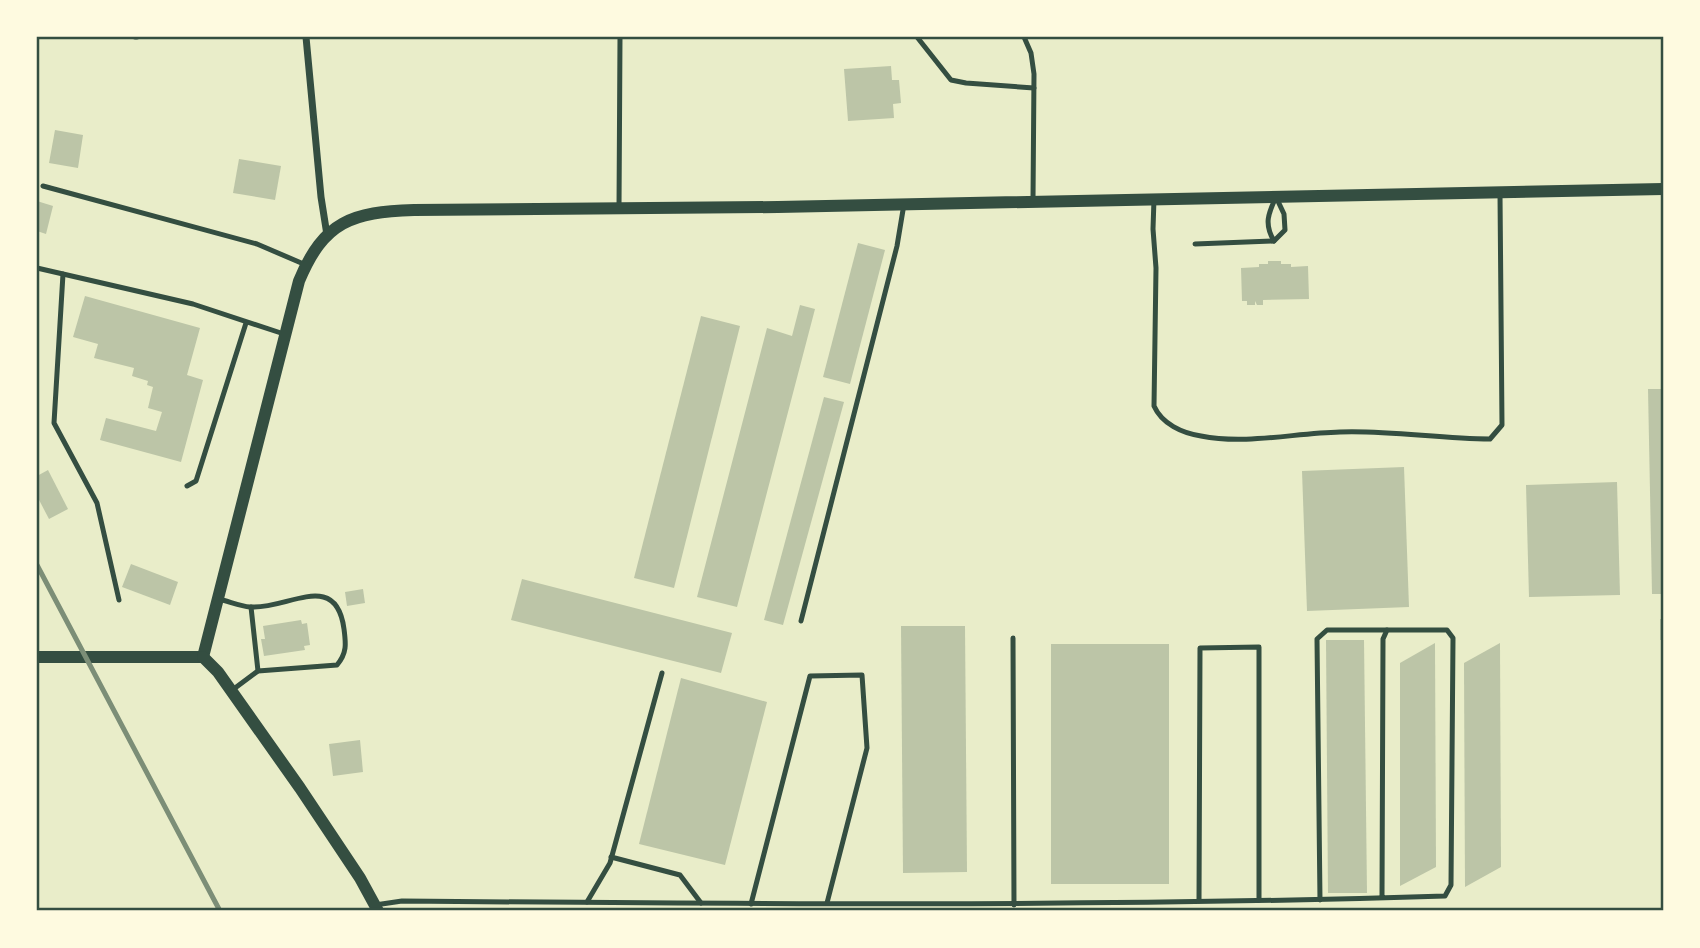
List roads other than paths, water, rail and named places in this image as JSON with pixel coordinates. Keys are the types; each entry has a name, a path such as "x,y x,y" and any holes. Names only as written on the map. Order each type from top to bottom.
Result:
{"street":[{"path":"306,37 327,235"},
{"path":"203,657 299,281 316,247 346,221 387,211 1663,189"},
{"path":"37,657 203,657 218,672 300,788 376,908"}],"lane":[{"path":"619,208 620,37"},
{"path":"917,37 951,80 1034,88"},
{"path":"1024,37 1031,53 1034,88 1033,200"},
{"path":"43,186 257,243 306,265"},
{"path":"1154,199 1154,406 1158,416 1175,428 1200,436 1239,440 1341,432 1405,432 1455,439 1490,439 1502,425 1500,193"},
{"path":"1274,240 1268,230 1268,215 1276,197"},
{"path":"1195,244 1274,240 1285,230 1284,214 1276,197"},
{"path":"801,621 897,246 904,204"},
{"path":"37,268 192,304 284,334"},
{"path":"63,274 54,423 97,503 120,600"},
{"path":"187,486 196,481 246,323"},
{"path":"218,598 251,607 315,596 329,598 337,604 342,615 346,649 337,665 258,671 231,691"},
{"path":"251,607 258,671"},
{"path":"376,908 402,901 1014,905 1320,900 1445,896 1451,886 1453,638 1447,630 1327,630 1317,639 1320,900"},
{"path":"1382,898 1383,639 1387,630"},
{"path":"1013,638 1014,905"},
{"path":"1199,901 1200,648 1247,647 1259,647 1259,900"},
{"path":"587,902 611,857 662,673"},
{"path":"751,904 810,676 862,676 867,748 827,903"},
{"path":"611,857 680,875 701,903"}],"railway":[{"path":"37,565 220,911"}]}
